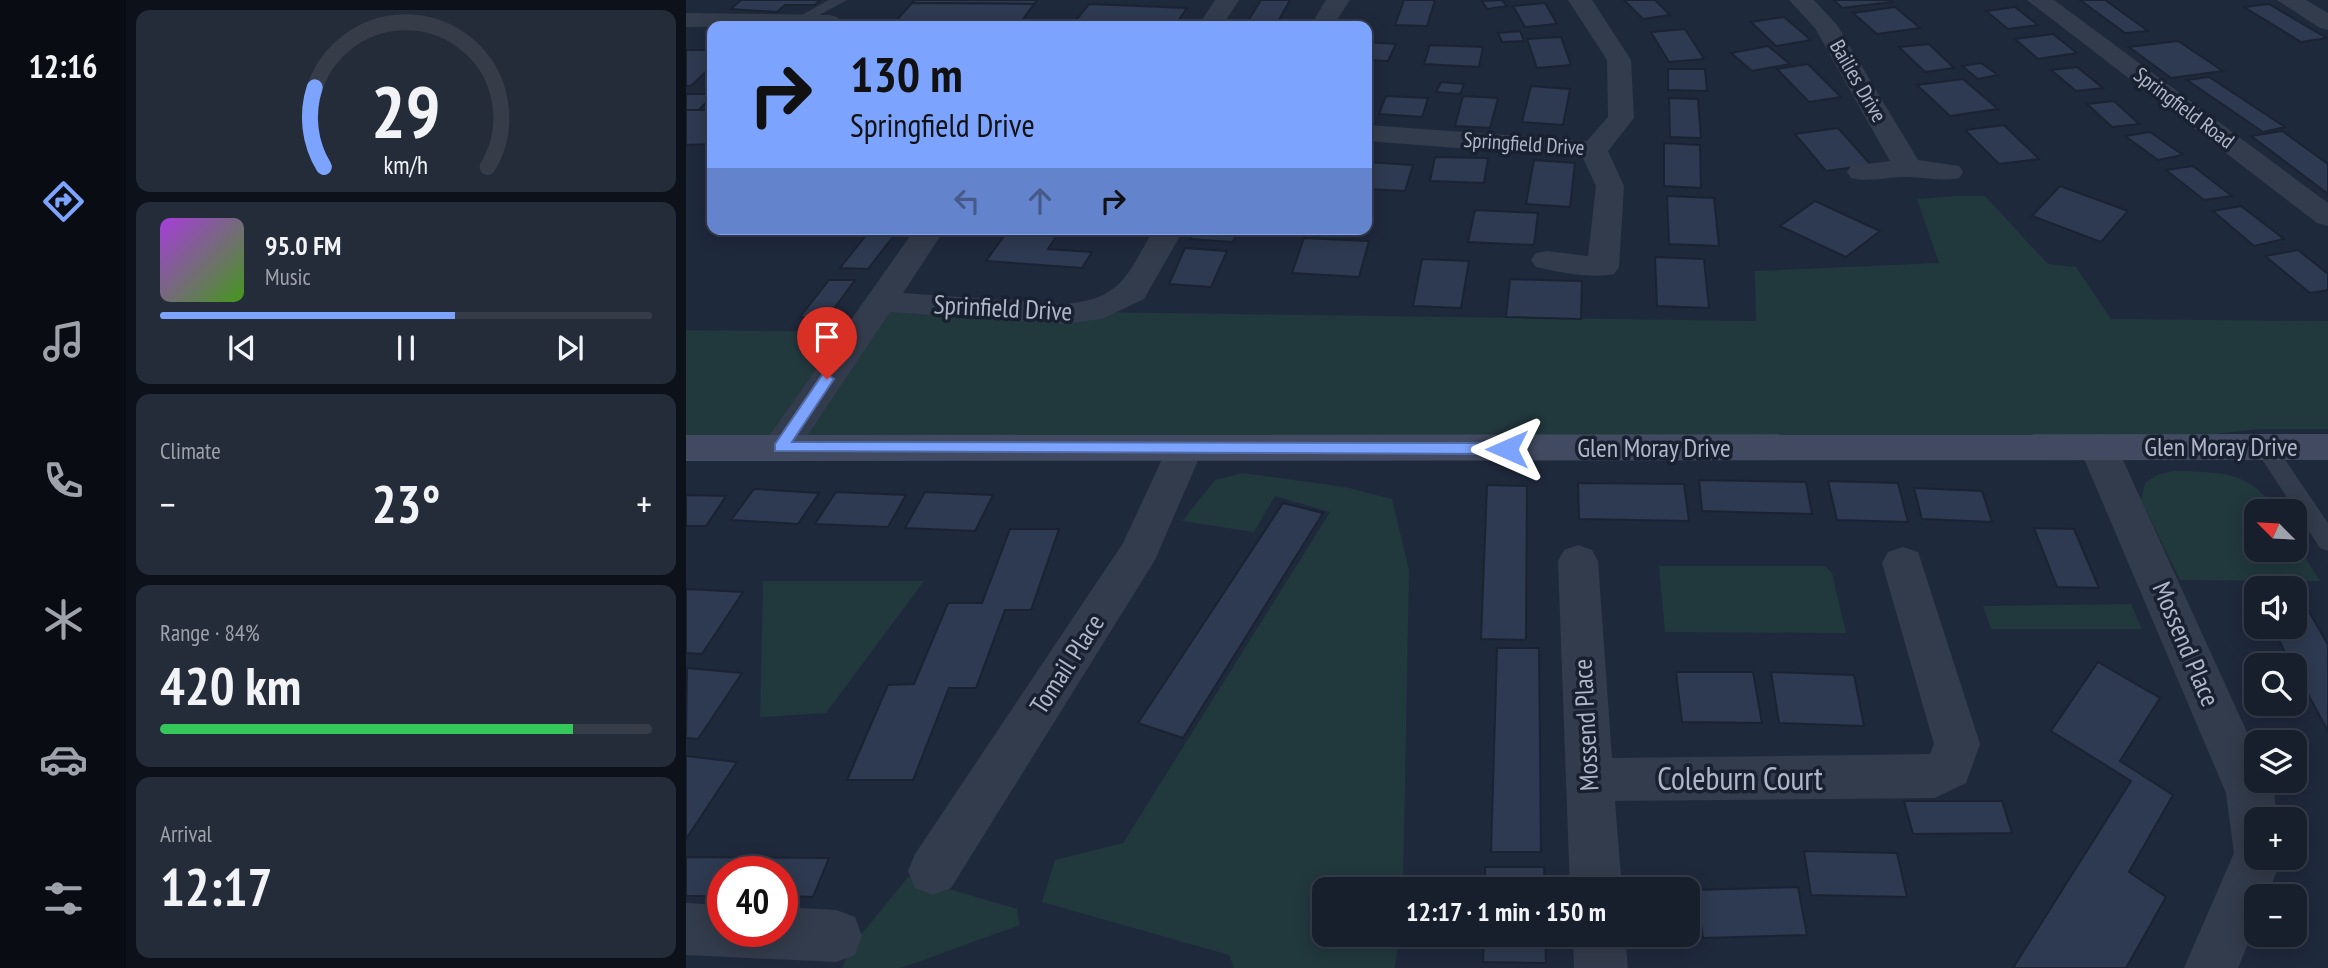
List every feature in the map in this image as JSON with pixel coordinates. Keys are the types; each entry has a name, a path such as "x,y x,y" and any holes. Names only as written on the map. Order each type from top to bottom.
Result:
{"street":[{"path":"1213,21 1227,0"},
{"name":"Springfield Drive","path":"1372,133 1594,150 1621,118 1619,60 1580,0"},
{"name":"Bailies Drive","path":"1801,0 1825,25 1908,168"},
{"name":"Springfield Road","path":"2039,0 2328,217"},
{"path":"2289,0 2328,23"},
{"path":"686,20 707,21"},
{"path":"1547,260 1603,267 1610,186 1594,150"},
{"path":"1861,172 1908,168 1949,172"},
{"path":"780,448 926,235"},
{"name":"Sprinfield Drive","path":"879,301 1063,314 1090,312 1133,292 1165,235"},
{"name":"Mossend Place","path":"2098,447 2250,793 2252,807"},
{"name":"Glen Moray Drive","path":"686,448 2328,447"},
{"name":"Tomail Place","path":"933,871 1141,549 1184,449"},
{"name":"Mossend Place","path":"1578,561 1595,877"},
{"name":"Coleburn Court","path":"1588,780 1935,777 1949,768 1957,744 1903,563"},
{"path":"2211,968 2252,870"},
{"path":"686,929 707,930"},
{"path":"798,934 836,936"},
{"path":"1600,947 1601,968"}],"lane":[{"path":"798,21 840,0"},
{"path":"2265,447 2328,542"}],"green space":[{"path":"1985,196 2048,264 2076,267 2111,319 2328,321 2328,429 2260,429 2098,447 686,448 686,330 858,332 879,301 1090,312 1756,321 1755,271 1939,263 1917,199"},
{"path":"2173,471 2218,473 2232,476 2256,488 2267,499 2244,499 2244,562 2307,560 2320,581 2307,581 2307,576 2244,576 2244,580 2180,580 2141,500 2145,483 2157,475"},
{"path":"1243,473 1345,487 1392,499 1409,570 1403,877 1312,877 1312,947 1398,947 1395,968 1234,968 1229,955 1042,902 1055,860 1123,843 1330,512 1275,496 1254,532 1182,521 1215,480"},
{"path":"1659,566 1825,566 1832,573 1846,633 1665,632"},
{"path":"763,581 924,581 826,713 760,717"},
{"path":"2131,604 2142,629 1991,629 1983,606"},
{"path":"908,877 1017,909 1020,925 901,968 842,968 851,947"}],"building":[{"path":"741,0 820,0 815,5 785,5 777,12 731,9"},
{"path":"915,0 1037,0 1034,4 912,3"},
{"path":"1261,0 1290,0 1279,21 1248,21"},
{"path":"1404,0 1435,0 1427,26 1395,25"},
{"path":"1502,0 1507,6 1487,9 1482,1"},
{"path":"1624,0 1655,0 1670,15 1643,19"},
{"path":"1834,0 1890,0 1892,2 1842,8"},
{"path":"2080,0 2105,0 2148,31 2125,33"},
{"path":"912,3 1034,4 1022,21 896,21"},
{"path":"1545,3 1557,24 1525,27 1513,6"},
{"path":"1089,4 1187,8 1178,21 1076,20"},
{"path":"2269,4 2327,38 2301,42 2244,7"},
{"path":"1895,7 1920,28 1877,34 1853,13"},
{"path":"2015,7 2038,25 2008,29 1986,11"},
{"path":"1784,17 1811,40 1776,46 1751,22"},
{"path":"1685,29 1704,59 1669,62 1651,32"},
{"path":"1520,31 1524,41 1502,42 1498,33"},
{"path":"2053,34 2077,53 2038,59 2015,39"},
{"path":"1561,37 1571,65 1537,68 1527,39"},
{"path":"2178,41 2223,71 2171,78 2129,47"},
{"path":"1372,42 1396,44 1388,61 1372,60"},
{"path":"1929,44 1954,68 1925,72 1899,47"},
{"path":"1430,45 1483,47 1479,67 1424,64"},
{"path":"1768,46 1790,64 1752,71 1731,53"},
{"path":"686,50 707,50 707,71 691,86 686,86"},
{"path":"1981,63 1998,75 1978,79 1962,66"},
{"path":"1808,64 1841,97 1809,102 1777,69"},
{"path":"2077,67 2103,88 2076,91 2051,70"},
{"path":"1668,69 1705,69 1707,91 1668,90"},
{"path":"2209,77 2285,127 2263,132 2187,80"},
{"path":"1963,79 1998,109 1950,116 1917,85"},
{"path":"1441,82 1464,84 1460,94 1436,92"},
{"path":"1531,86 1570,89 1563,125 1522,122"},
{"path":"686,94 707,94 707,101 699,110 686,110"},
{"path":"1386,96 1428,98 1422,117 1379,114"},
{"path":"1463,96 1498,98 1490,128 1455,126"},
{"path":"1669,98 1698,99 1701,138 1670,137"},
{"path":"2114,101 2139,124 2112,127 2087,104"},
{"path":"686,110 707,110 707,144 686,145"},
{"path":"2004,125 2039,159 1999,164 1965,130"},
{"path":"1838,128 1871,165 1826,171 1795,134"},
{"path":"2282,131 2328,164 2328,194 2251,136"},
{"path":"2150,132 2183,155 2158,160 2125,136"},
{"path":"1664,143 1700,145 1701,188 1664,186"},
{"path":"1435,157 1488,158 1484,183 1430,181"},
{"path":"1534,160 1575,163 1570,207 1526,204"},
{"path":"1372,162 1413,165 1405,191 1372,189"},
{"path":"2193,166 2232,196 2204,200 2166,170"},
{"path":"2060,186 2128,211 2101,242 2032,216"},
{"path":"1667,196 1714,198 1719,246 1669,244"},
{"path":"1815,201 1880,231 1846,257 1780,226"},
{"path":"2241,206 2284,239 2254,246 2213,211"},
{"path":"1475,210 1538,213 1534,245 1468,242"},
{"path":"866,235 894,235 868,269 840,268"},
{"path":"1005,235 1057,235 1048,249 1092,252 1082,268 986,261"},
{"path":"1192,235 1236,235 1233,242 1190,239"},
{"path":"1304,238 1369,241 1359,277 1292,273"},
{"path":"1185,248 1227,251 1211,287 1169,284"},
{"path":"2298,250 2328,274 2328,290 2310,293 2265,256"},
{"path":"1655,257 1704,259 1709,308 1657,306"},
{"path":"1422,259 1469,261 1461,308 1413,306"},
{"path":"1510,279 1582,281 1581,319 1506,317"},
{"path":"829,280 855,280 827,318 800,317"},
{"path":"1699,480 1806,482 1812,514 1702,511"},
{"path":"1828,481 1898,483 1908,522 1837,520"},
{"path":"1578,483 1684,484 1689,521 1579,519"},
{"path":"1487,485 1527,486 1526,640 1481,639"},
{"path":"1914,488 1982,491 1992,522 1922,519"},
{"path":"754,489 819,493 798,524 731,520"},
{"path":"836,492 906,495 888,527 815,524"},
{"path":"925,492 993,495 975,531 905,528"},
{"path":"686,495 726,496 706,526 686,526"},
{"path":"1283,503 1323,513 1183,738 1138,723"},
{"path":"2034,528 2074,529 2099,588 2057,587"},
{"path":"1010,529 1059,529 1031,610 1005,610 976,688 949,688 913,780 847,780 888,685 914,684 948,603 982,603"},
{"path":"686,589 743,592 702,654 686,653"},
{"path":"2307,608 2328,645 2328,731 2307,692 2307,653 2286,653 2278,639 2307,639"},
{"path":"1497,648 1539,648 1541,852 1491,852"},
{"path":"2098,662 2160,698 2120,761 2173,795 2129,872 2166,897 2126,968 2013,968 2131,781 2051,731"},
{"path":"687,668 742,673 698,739 686,738"},
{"path":"1676,672 1753,672 1762,723 1682,722"},
{"path":"1771,672 1854,675 1864,726 1779,723"},
{"path":"686,756 737,762 686,839"},
{"path":"1904,801 2002,801 2012,833 1913,834"},
{"path":"1804,851 1897,853 1907,897 1811,895"},
{"path":"686,857 707,857 707,896 686,896"},
{"path":"798,858 829,858 813,897 798,897"},
{"path":"1485,867 1544,867 1544,877 1485,877"},
{"path":"1798,887 1807,935 1703,938 1700,890"},
{"path":"1484,947 1545,947 1546,963 1483,962"}],"route":[{"path":"827,379 780,448 1507,449"}]}
